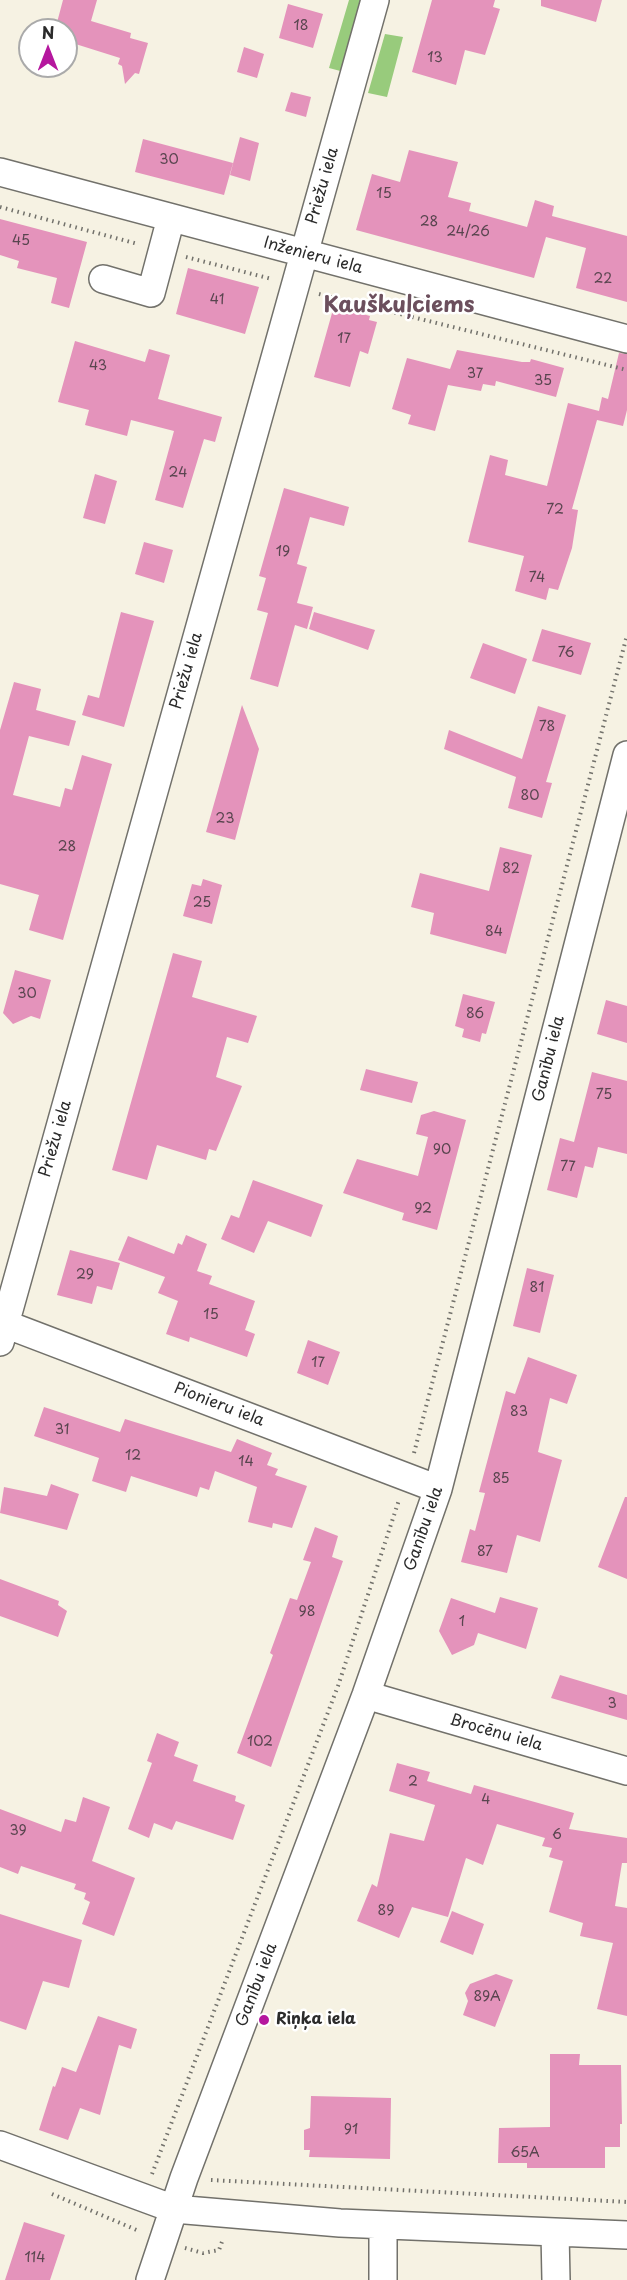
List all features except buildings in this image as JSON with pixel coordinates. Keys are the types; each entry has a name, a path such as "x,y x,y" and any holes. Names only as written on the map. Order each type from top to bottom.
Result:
{"street":[{"name":"Priežu iela","path":"2,1329 375,0"},
{"name":"Inženieru iela","path":"0,172 627,339"},
{"path":"103,279 151,293 171,218"},
{"name":"Ganību iela","path":"150,2280 174,2209 366,1695 438,1489 616,839 627,755"},
{"name":"Pionieru iela","path":"2,1329 438,1489"},
{"name":"Brocēnu iela","path":"366,1695 627,1771"},
{"path":"0,2145 174,2209 383,2225 627,2235"},
{"path":"383,2225 384,2280"},
{"path":"555,2232 556,2280"}],"path":[{"path":"243,2182 627,2202"}],"green space":[{"path":"349,0 369,0 348,73 329,68"},
{"path":"385,34 403,37 387,97 368,93"}],"place":[{"name":"Riņķa iela","path":"264,2020"}],"district":[{"name":"Kauškuļciems","path":"399,306"}]}
